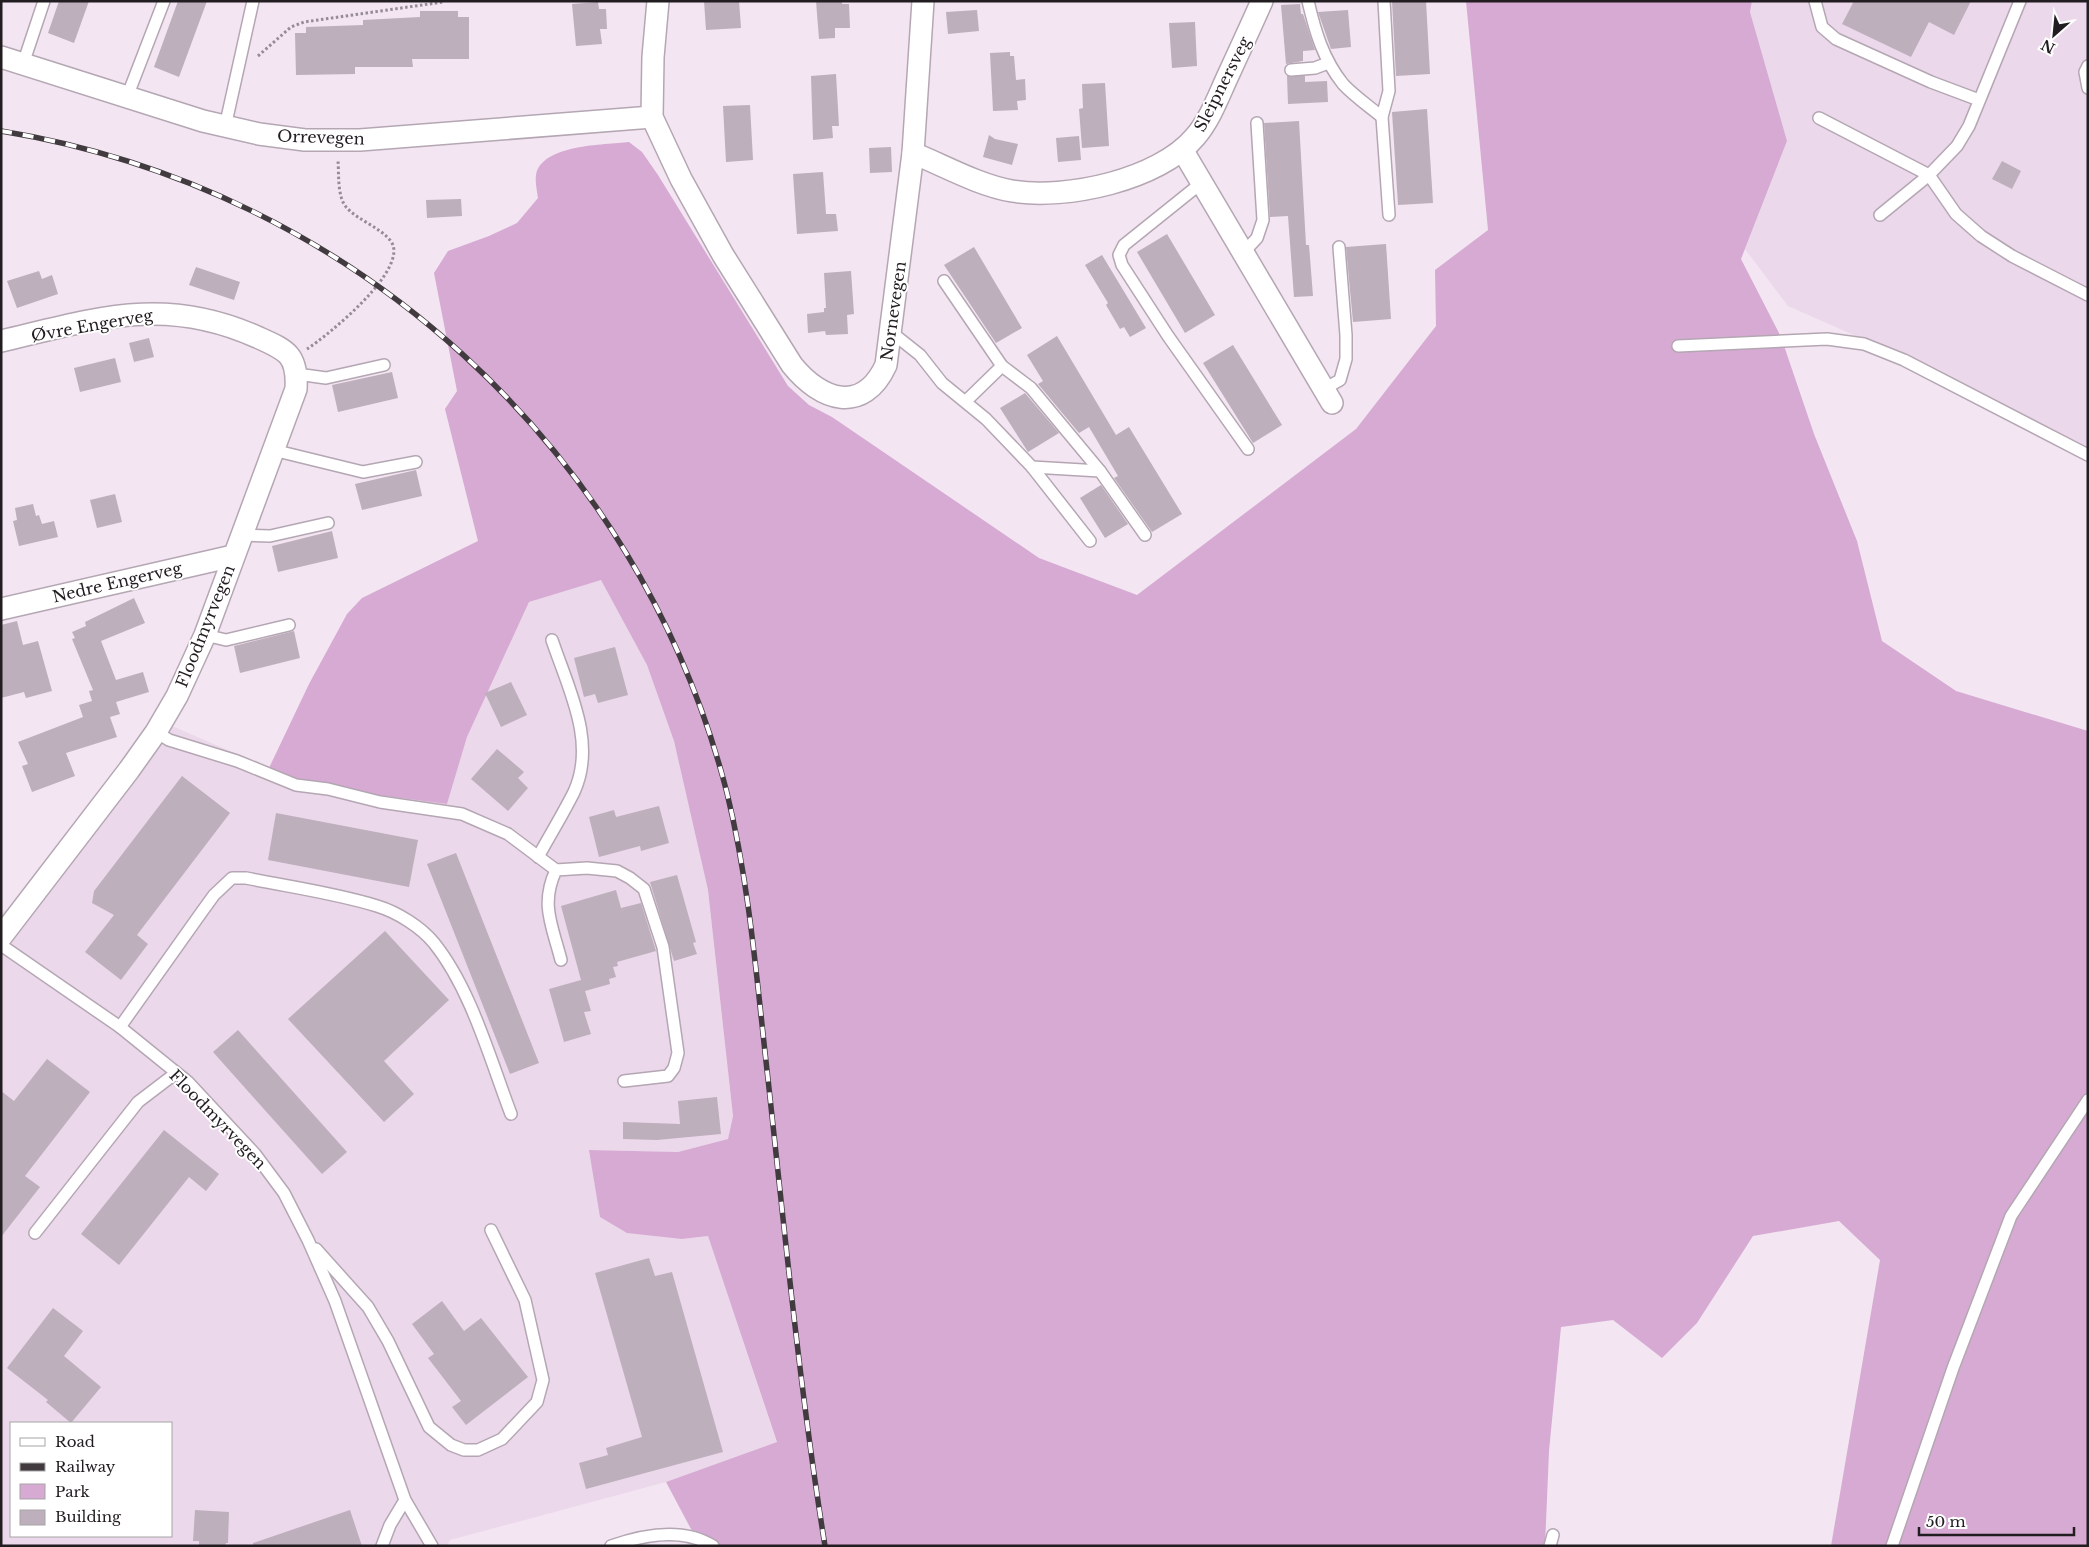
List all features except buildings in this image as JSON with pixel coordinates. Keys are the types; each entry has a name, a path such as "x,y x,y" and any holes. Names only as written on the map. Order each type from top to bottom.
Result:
{"street":[{"path":"652,117 653,57 658,1"},
{"name":"Nornevegen","path":"652,117 681,179 723,255 792,365 803,379 818,390 830,395 847,398 858,396 879,381 886,365 913,153 923,1"},
{"name":"Sleipnersveg","path":"913,153 990,185 1010,191 1047,193 1100,186 1138,173 1183,151 1196,136 1209,115 1262,1"},
{"name":"Orrevegen","path":"1,56 127,98 225,127 305,140 337,140 652,117"},
{"path":"1183,151 1200,184 1328,396"},
{"name":"Øvre Engerveg","path":"2,340 148,312 177,314 205,318 235,327 281,347 295,367"},
{"name":"Floodmyrvegen","path":"1,937 156,732 177,696 205,635 296,389 295,367"},
{"name":"Nedre Engerveg","path":"1,609 233,556"}],"lane":[{"path":"23,64 44,1"},
{"path":"127,98 164,1"},
{"path":"225,127 253,1"},
{"path":"1308,1 1318,40 1328,63 1344,85 1382,117"},
{"path":"1384,1 1389,91 1382,117 1389,215"},
{"path":"1815,1 1817,15 1822,27 1836,39 1931,82 1979,100"},
{"path":"1880,215 1929,174 1957,146 1969,126 2020,1"},
{"path":"1291,70 1315,68 1328,63"},
{"path":"2088,66 2085,72 2088,88"},
{"path":"1819,118 1929,174 1956,214 1981,236 2012,256 2088,295"},
{"path":"1242,254 1257,238 1263,220 1257,123"},
{"path":"1200,184 1124,245 1119,254 1122,265 1168,336 1248,449"},
{"path":"1328,396 1340,380 1346,359 1339,247"},
{"path":"944,281 1002,366 1031,388 1100,471 1144,535"},
{"path":"891,332 920,355 942,383 966,401 1032,466 1090,541"},
{"path":"1678,346 1827,339 1864,344 1904,360 2088,455"},
{"path":"295,367 326,378 384,365"},
{"path":"966,401 1002,366"},
{"path":"273,450 363,472 416,462"},
{"path":"1032,466 1100,471"},
{"path":"241,535 270,536 328,523"},
{"path":"205,635 226,640 289,625"},
{"path":"538,856 574,791 583,757 582,730 552,640"},
{"path":"156,732 169,740 228,758 296,784 328,789 380,802 462,814 508,834 556,870 588,868 617,872 630,878 644,889 664,946 678,1053 674,1068 668,1076 624,1081"},
{"path":"556,870 548,887 547,905 561,960"},
{"path":"120,1027 210,901 232,878 246,878 378,906 397,915 425,933 435,944 467,999 511,1114"},
{"name":"Floodmyrvegen","path":"1,945 120,1027 188,1082 255,1154 284,1193 308,1240 335,1301 405,1500 432,1546"},
{"path":"35,1233 138,1102 176,1072"},
{"path":"1892,1546 1953,1368 2011,1216 2088,1100"},
{"path":"308,1240 368,1307 388,1341 429,1427 451,1445 464,1450 478,1450 502,1439 525,1415 537,1402 543,1380 525,1300 491,1230"},
{"path":"382,1546 390,1525 405,1500"},
{"path":"611,1546 624,1541 675,1534 702,1539 713,1546"}],"path":[{"path":"237,74 291,28 304,22 443,2"},
{"path":"295,367 347,318 386,275 394,249 391,241 368,221 347,208 340,192 337,140"}],"shaded area":[{"path":"1752,1 2088,1 2088,454 1940,373 1788,306 1745,249 1787,141 1750,12"},
{"path":"601,579 647,665 674,741 708,890 733,1116 728,1139 678,1152 589,1150 682,1239 708,1236 777,1443 666,1482 450,1540 447,1546 1,1546 1,913 12,906 156,719 269,768 447,804 467,737 529,602"}],"green space":[{"path":"1466,1 1752,1 1750,12 1787,141 1741,259 1781,337 1814,434 1857,541 1882,641 1956,691 2088,731 2088,1546 1831,1546 1880,1260 1839,1221 1753,1236 1697,1323 1662,1358 1613,1320 1561,1327 1549,1451 1545,1546 700,1546 666,1482 777,1442 708,1236 682,1239 627,1233 600,1217 589,1150 678,1152 728,1139 733,1116 708,890 674,741 647,665 601,580 529,602 467,737 447,804 316,787 269,768 309,684 347,614 362,598 478,541 445,409 457,391 434,273 448,251 489,236 517,223 538,198 536,175 541,165 550,157 575,148 629,142 642,152 658,175 788,386 809,405 832,417 1039,558 1137,595 1356,429 1436,326 1435,270 1488,230"}],"railway":[{"path":"1,131 129,162 250,210 362,275 463,354 551,447 626,552 685,668 727,793 735,828 752,936 800,1371 825,1546"}]}
